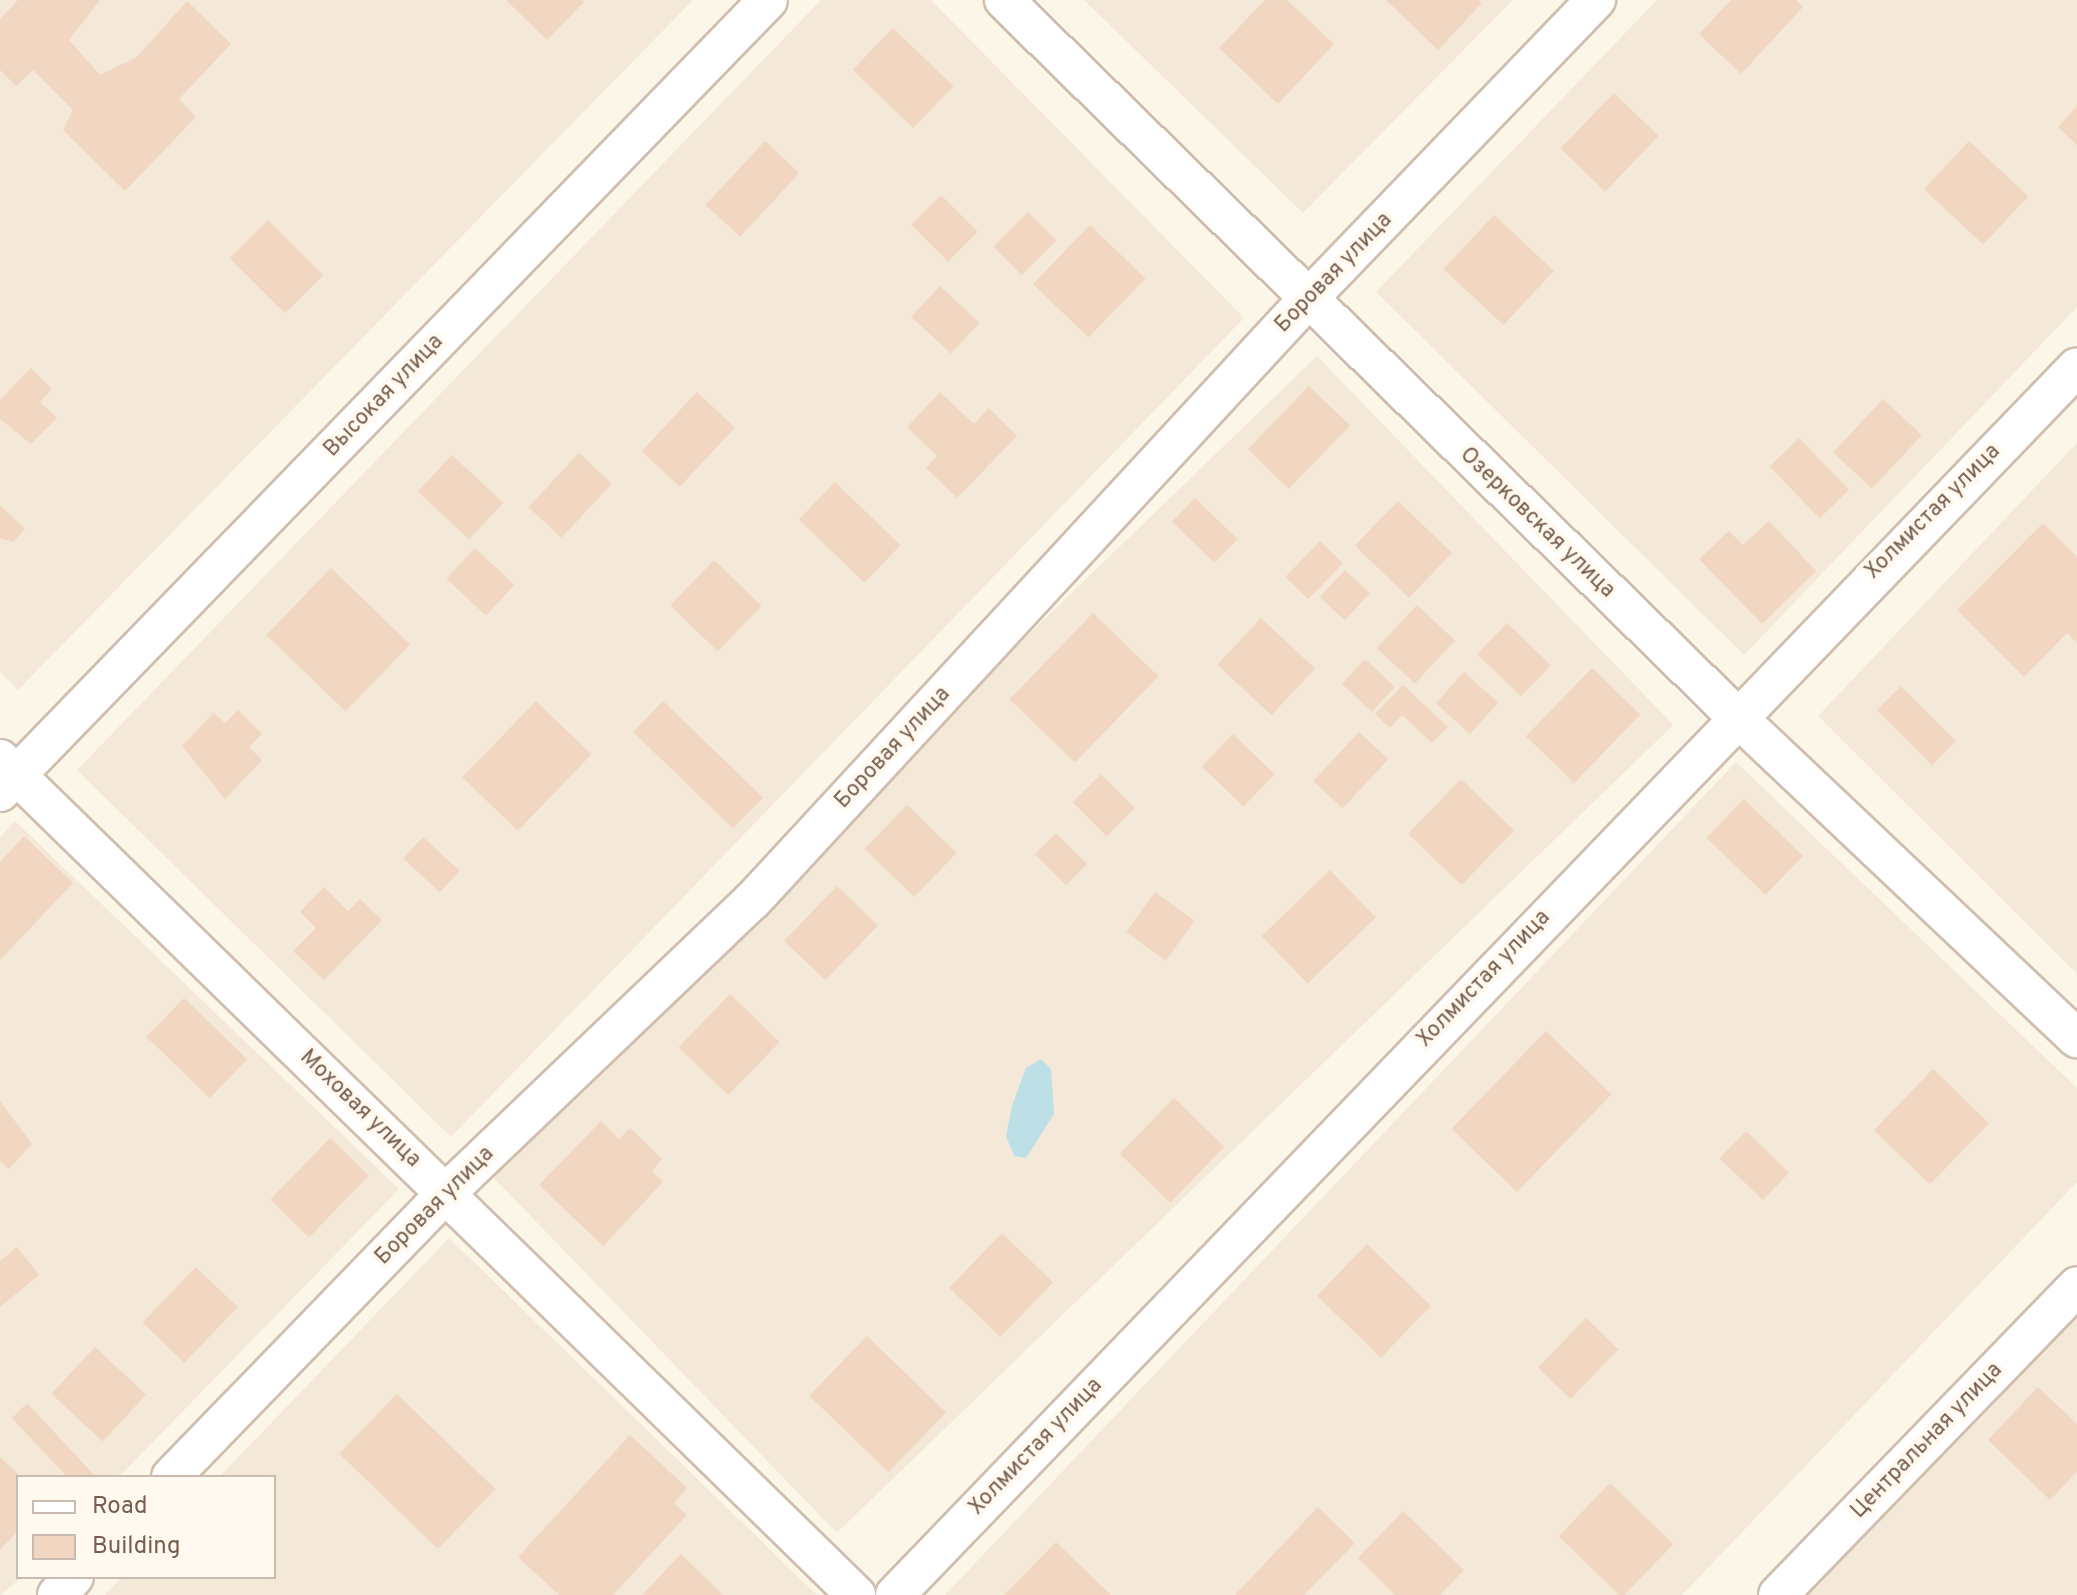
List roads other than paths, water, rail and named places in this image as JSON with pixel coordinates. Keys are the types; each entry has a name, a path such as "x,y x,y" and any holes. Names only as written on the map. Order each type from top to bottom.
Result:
{"street":[{"name":"Высокая улица","path":"5,776 768,0"},
{"name":"Озерковская улица","path":"1004,0 1307,300 1736,716 2077,1038"},
{"name":"Боровая улица","path":"173,1475 446,1193 752,901 1307,300 1596,0"},
{"name":"Холмистая улица","path":"895,1595 1736,716 2077,367"},
{"name":"Моховая улица","path":"5,776 446,1193 856,1595"},
{"name":"Центральная улица","path":"1778,1595 2077,1286"},
{"path":"57,1595 72,1579"}],"water":[{"path":"1041,1059 1051,1069 1054,1114 1026,1158 1014,1156 1006,1136 1012,1106 1026,1068"}]}
